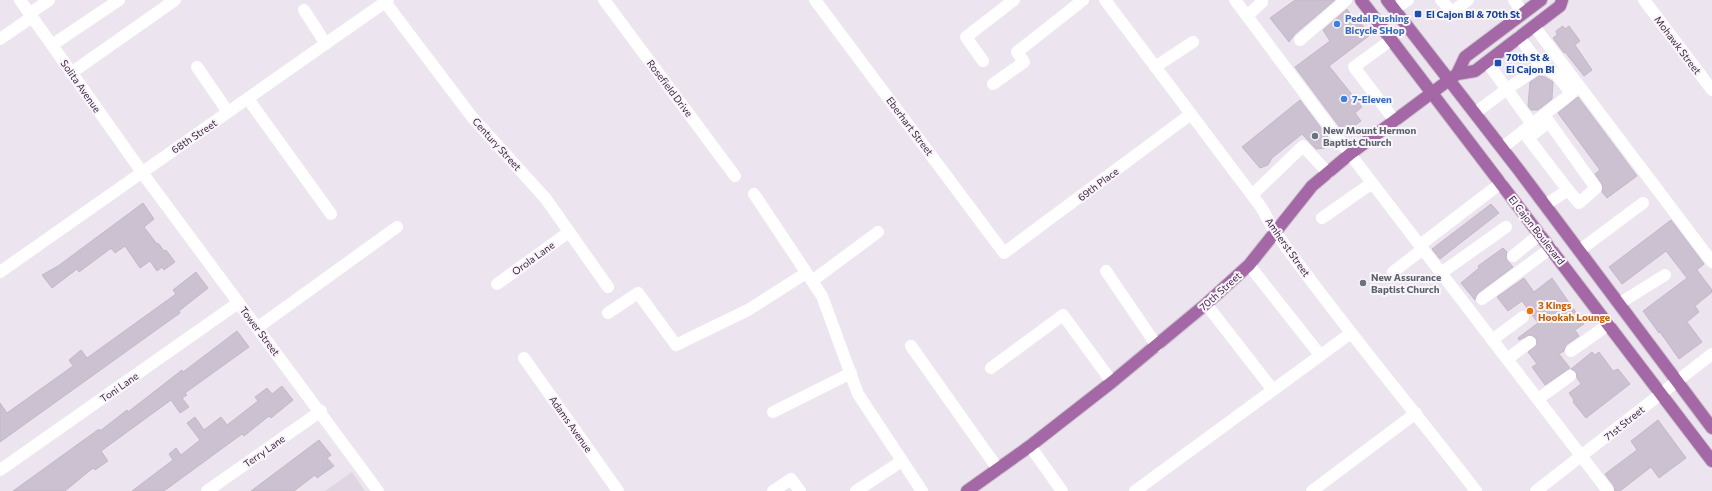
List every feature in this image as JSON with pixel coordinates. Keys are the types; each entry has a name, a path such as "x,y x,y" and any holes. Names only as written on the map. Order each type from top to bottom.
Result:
{"main road":[{"name":"El Cajon Boulevard","path":"1362,0 1391,40 1662,392 1712,461"},
{"name":"70th Street","path":"968,491 1030,446 1157,346 1249,265 1312,186 1350,154 1453,77 1465,57 1541,0"},
{"name":"70th Street","path":"1453,77 1475,71 1560,6 1562,0"},
{"name":"El Cajon Boulevard","path":"1391,5 1453,77 1475,114 1580,250 1712,428"}],"street":[{"name":"Solita Avenue","path":"20,0 142,172"},
{"path":"0,39 49,0"},
{"path":"52,45 119,0"},
{"path":"71,73 175,0"},
{"name":"Rosefield Drive","path":"604,0 735,176"},
{"name":"Eberhart Street","path":"815,0 1004,253"},
{"path":"983,61 966,37 1014,0"},
{"path":"993,84 1024,62 1017,52 1083,0"},
{"name":"Amherst Street","path":"1105,0 1252,195 1262,209 1274,232 1351,333 1416,413 1476,491"},
{"path":"1235,0 1372,183 1608,491"},
{"path":"1300,40 1346,0"},
{"path":"1391,5 1408,0"},
{"path":"1441,0 1452,12 1468,0"},
{"path":"1514,0 1523,13"},
{"name":"Mohawk Street","path":"1644,0 1712,90"},
{"name":"68th Street","path":"0,272 326,44 384,1"},
{"name":"Century Street","path":"384,1 472,117 546,199 608,287"},
{"path":"1247,16 1262,2"},
{"path":"304,10 326,44"},
{"path":"1534,26 1575,90 1712,262"},
{"path":"1519,37 1541,66 1556,74 1575,90"},
{"path":"1391,40 1354,67 1395,121"},
{"path":"1155,67 1193,42"},
{"path":"1487,62 1532,124"},
{"path":"1475,114 1507,89 1541,66"},
{"path":"197,67 228,112"},
{"path":"1502,148 1575,90"},
{"path":"248,99 331,214"},
{"name":"69th Place","path":"1004,253 1191,114"},
{"path":"1549,122 1596,188 1579,203 1568,190 1528,138 1549,122"},
{"path":"1252,195 1303,146 1328,173"},
{"name":"Tower Street","path":"142,172 378,491"},
{"path":"1322,218 1372,183"},
{"path":"1393,272 1421,247 1501,183"},
{"path":"1545,205 1568,190"},
{"path":"754,194 822,296 858,394 922,491"},
{"path":"1580,250 1643,203"},
{"path":"257,328 397,227"},
{"path":"1441,273 1506,227"},
{"name":"Orola Lane","path":"497,284 569,232"},
{"path":"608,313 638,293 676,345 748,310 809,277 878,232"},
{"path":"1513,256 1540,234"},
{"path":"1482,299 1551,248"},
{"path":"1249,265 1320,355"},
{"path":"1106,271 1157,346"},
{"path":"1620,303 1665,274"},
{"name":"Toni Lane","path":"0,470 238,303"},
{"path":"1206,304 1273,390"},
{"path":"991,368 1063,315 1112,382"},
{"path":"1492,340 1523,317"},
{"path":"1571,351 1609,324"},
{"path":"1135,491 1351,333"},
{"path":"1507,359 1530,342"},
{"path":"911,346 998,469"},
{"name":"71st Street","path":"1536,491 1582,457 1662,392 1712,354"},
{"name":"Adams Avenue","path":"524,358 618,491"},
{"path":"772,412 851,373"},
{"path":"1538,399 1570,376"},
{"name":"Terry Lane","path":"207,491 321,412"},
{"path":"1312,491 1416,413"},
{"path":"1030,446 1062,491"},
{"path":"856,491 902,461"},
{"path":"773,491 791,479 800,491"}],"shaded area":[{"path":"352,472 365,491 325,491"}],"building":[{"path":"1295,0 1335,0 1295,34 1289,42 1270,18"},
{"path":"1347,9 1355,21 1360,22 1370,35 1329,66 1362,107 1355,113 1361,121 1344,133 1295,67 1330,41 1323,30"},
{"path":"1563,26 1565,29 1569,26 1580,41 1575,45 1592,70 1584,76 1553,38 1557,35 1556,31"},
{"path":"1539,76 1545,77 1553,82 1552,99 1538,110 1531,110 1528,106 1530,82"},
{"path":"1578,97 1637,176 1607,198 1602,192 1602,184 1595,174 1600,170 1558,113"},
{"path":"1300,100 1330,140 1325,148 1316,149 1302,134 1272,158 1268,165 1260,168 1242,147"},
{"path":"143,203 154,219 144,227 157,244 158,243 164,251 166,250 175,262 164,270 162,267 157,271 150,261 140,268 125,246 115,253 112,249 110,249 79,272 77,269 52,288 42,275 58,266"},
{"path":"1491,204 1499,213 1440,259 1432,249"},
{"path":"1671,220 1704,264 1697,270 1712,290 1712,292 1695,306 1699,312 1687,322 1702,342 1679,359 1643,311 1687,278 1666,251 1622,284 1609,267"},
{"path":"1503,248 1507,252 1507,260 1513,267 1478,293 1475,300 1461,283 1479,268 1478,266"},
{"path":"196,272 208,288 179,311 180,313 0,442 0,403 7,413 73,366 69,360 81,350 87,358 176,294 173,290"},
{"path":"1524,278 1534,292 1552,278 1584,324 1575,330 1579,336 1566,345 1564,351 1559,354 1570,368 1545,385 1532,367 1537,364 1528,352 1537,345 1536,338 1530,335 1519,340 1518,338 1538,323 1522,301 1508,311 1497,297"},
{"path":"237,331 249,347 185,393 187,395 182,398 189,407 180,413 171,400 101,451 108,461 95,470 93,468 65,491 13,491 99,429 100,431 127,410 128,412 182,370 183,372"},
{"path":"1592,352 1595,355 1599,352 1613,371 1618,369 1630,384 1586,418 1573,402 1574,400 1569,393 1581,384 1577,378 1576,372 1571,369"},
{"path":"282,386 293,400 271,418 269,416 244,436 242,434 164,491 132,491 173,460 169,454 176,448 181,455 200,440 187,423 195,417 204,430 221,417 227,425 258,401 255,397 267,388 272,394"},
{"path":"1658,420 1686,458 1659,478 1651,467 1620,491 1615,491 1614,486 1605,474 1637,450 1631,441"},
{"path":"319,440 331,455 327,458 334,466 317,478 315,475 294,491 251,491"}],"place":[{"name":"El Cajon Bl & 70th St","path":"1418,14"},
{"name":"Pedal Pushing Bicycle SHop","path":"1337,24"},
{"name":"70th St & El Cajon Bl","path":"1498,63"},
{"name":"7-Eleven","path":"1344,99"},
{"name":"New Mount Hermon Baptist Church","path":"1315,136"},
{"name":"New Assurance Baptist Church","path":"1363,283"},
{"name":"3 Kings Hookah Lounge","path":"1530,311"}]}
